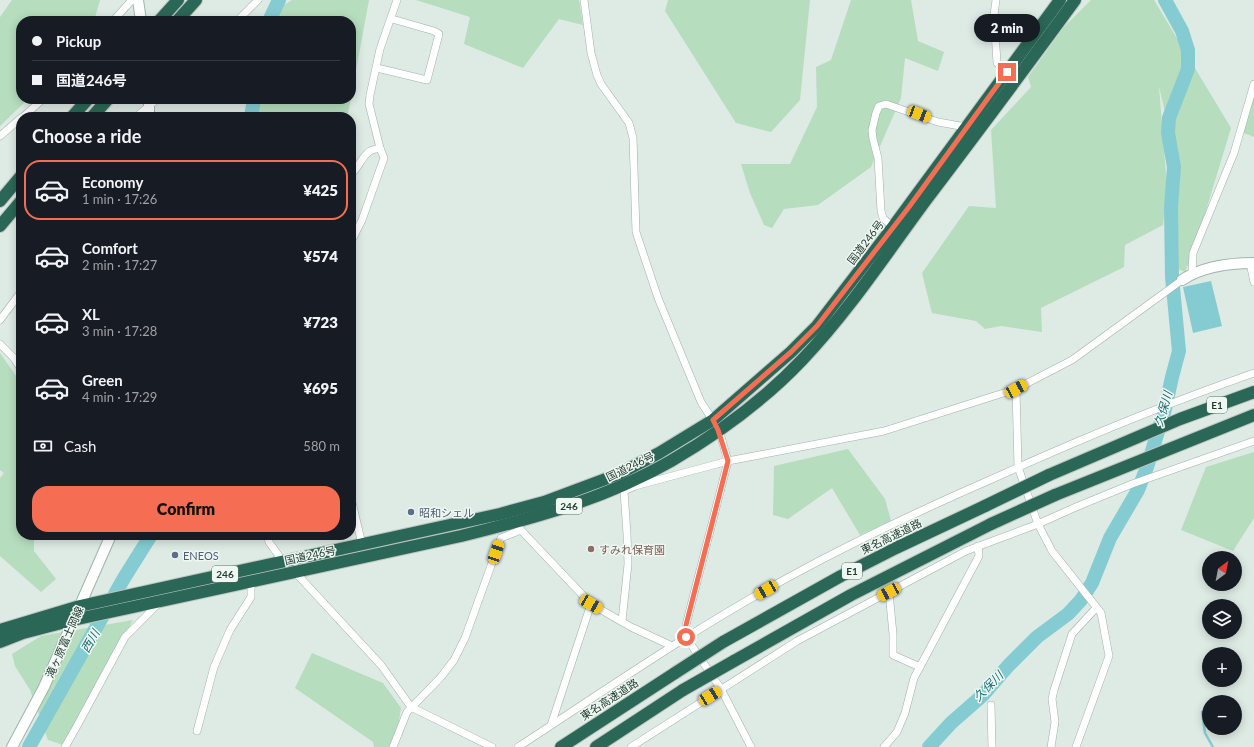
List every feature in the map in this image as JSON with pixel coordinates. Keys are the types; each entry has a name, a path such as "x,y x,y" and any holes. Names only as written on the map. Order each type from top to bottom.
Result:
{"highway":[{"path":"164,16 178,0"},
{"path":"182,16 196,0"},
{"name":"国道246号","path":"142,599 161,600 461,536 518,527 625,484 671,461 716,425 817,326 893,227 1060,0"},
{"name":"国道246号","path":"0,630 142,599 282,562 500,514 544,502 619,474 716,425 758,400 801,361 830,328 870,277 1076,0"},
{"path":"76,112 84,104"},
{"path":"96,112 104,104"},
{"path":"0,201 16,182"},
{"path":"0,226 16,207"},
{"name":"東名高速道路","path":"561,747 674,672 723,642 841,576 1049,475 1180,419 1254,392"},
{"name":"E1","path":"596,747 683,690 734,661 851,595 991,524 1055,495 1254,415"},
{"name":"国道246号","path":"0,642 81,612"}],"main road":[{"path":"138,0 140,16"},
{"path":"1182,280 1192,274 1224,264 1252,263"},
{"name":"滝ヶ原富士岡線","path":"12,747 81,612 109,540"}],"street":[{"path":"118,16 132,0"},
{"path":"242,16 258,0"},
{"path":"356,232 362,220 384,158 369,104 380,49 392,19 397,0"},
{"path":"584,0 591,53 597,75 601,84 629,123 633,138 636,232 658,298 701,402 716,425 728,461 686,625 686,637 721,689 751,747"},
{"path":"996,0 994,15 997,62 1007,72"},
{"path":"377,68 427,80 439,34 434,30 392,19"},
{"path":"1192,274 1193,254 1234,153 1254,84"},
{"path":"29,112 38,104"},
{"path":"141,112 149,104"},
{"path":"893,227 883,218 881,211 878,158 872,130 879,106 886,104 938,122 966,127"},
{"path":"0,136 16,123"},
{"path":"356,171 361,161 370,151 380,148"},
{"path":"1252,263 1254,282"},
{"path":"622,622 628,564 628,534 624,491 635,486 728,461 884,430 1016,389 1072,360 1182,280"},
{"path":"0,320 16,299"},
{"path":"0,344 16,358"},
{"path":"518,747 686,637 788,577 900,520 1130,419 1254,373"},
{"path":"1016,389 1018,467 1038,524 1052,551 1101,614 1109,656 1076,747"},
{"path":"631,747 797,641 978,546 1038,524 1076,506 1132,484 1254,441"},
{"path":"356,519 362,544"},
{"path":"393,747 407,712 441,677 454,660 465,638 501,538 518,527 591,604 631,627 672,646"},
{"path":"268,540 282,562 294,571 381,665 411,707 492,747"},
{"path":"884,747 898,732 905,713 914,678 979,556 978,546"},
{"path":"198,731 214,667 230,630 250,597 251,580"},
{"path":"889,592 893,634 893,655 920,667"},
{"path":"65,747 125,637 161,600"},
{"path":"551,725 591,604"},
{"path":"1050,747 1055,722 1052,699 1072,634 1096,608"},
{"path":"991,705 992,747"}],"green space":[{"path":"12,0 100,0 95,16 16,16 16,104 23,104 0,126 0,17"},
{"path":"292,0 369,0 356,70 356,16 267,16"},
{"path":"416,0 579,0 583,25 559,19 523,68 464,44 470,17"},
{"path":"668,0 810,0 800,100 771,132 736,123 665,11"},
{"path":"851,0 911,0 918,41 944,52 938,71 905,58 901,98 871,167 818,205 784,209 772,228 764,225 750,193 741,164 790,164 817,107 816,67 831,60"},
{"path":"1091,0 1154,0 1231,128 1193,253 1185,272 1176,268 1176,224 1180,179 1159,86 1167,188 1163,225 1125,245 1124,267 1041,308 1042,332 1001,326 985,329 976,321 932,313 922,273 969,206 996,208 991,130 1031,87 1028,77 1064,27"},
{"path":"1254,88 1254,137 1241,132"},
{"path":"248,104 350,104 348,112 248,112"},
{"path":"0,353 16,376 16,540 34,540 34,551 56,579 41,592 0,556 0,478 4,473 0,470"},
{"path":"848,449 885,499 891,521 860,535 832,488 788,519 773,515 774,466"},
{"path":"1254,452 1254,518 1233,551 1181,530 1206,467"},
{"path":"133,620 69,747 48,740 30,690 15,666 12,654 41,636"},
{"path":"312,653 383,683 401,708 395,747 374,747 373,742 295,688"}],"water":[{"path":"1211,281 1222,326 1193,333 1183,287"}],"waterway":[{"name":"西川","path":"271,16 279,0"},
{"name":"久保川","path":"929,747 951,723 983,695 1008,666 1037,637 1068,614 1081,600 1092,583 1110,538 1138,490 1147,467 1165,409 1179,351 1172,277 1171,208 1174,167 1168,133 1169,118 1188,69 1188,50 1182,31 1165,0"},
{"name":"西川","path":"252,112 253,104"},
{"name":"西川","path":"29,747 124,578 148,540"},
{"path":"1206,735 1213,747"}],"place":[{"name":"昭和シェル","path":"411,512"},
{"name":"すみれ保育園","path":"591,549"},
{"name":"ENEOS","path":"175,555"}],"route":[{"path":"686,637 686,625 728,461 718,430 713,420 791,352 817,326 909,207 1007,72"}]}
